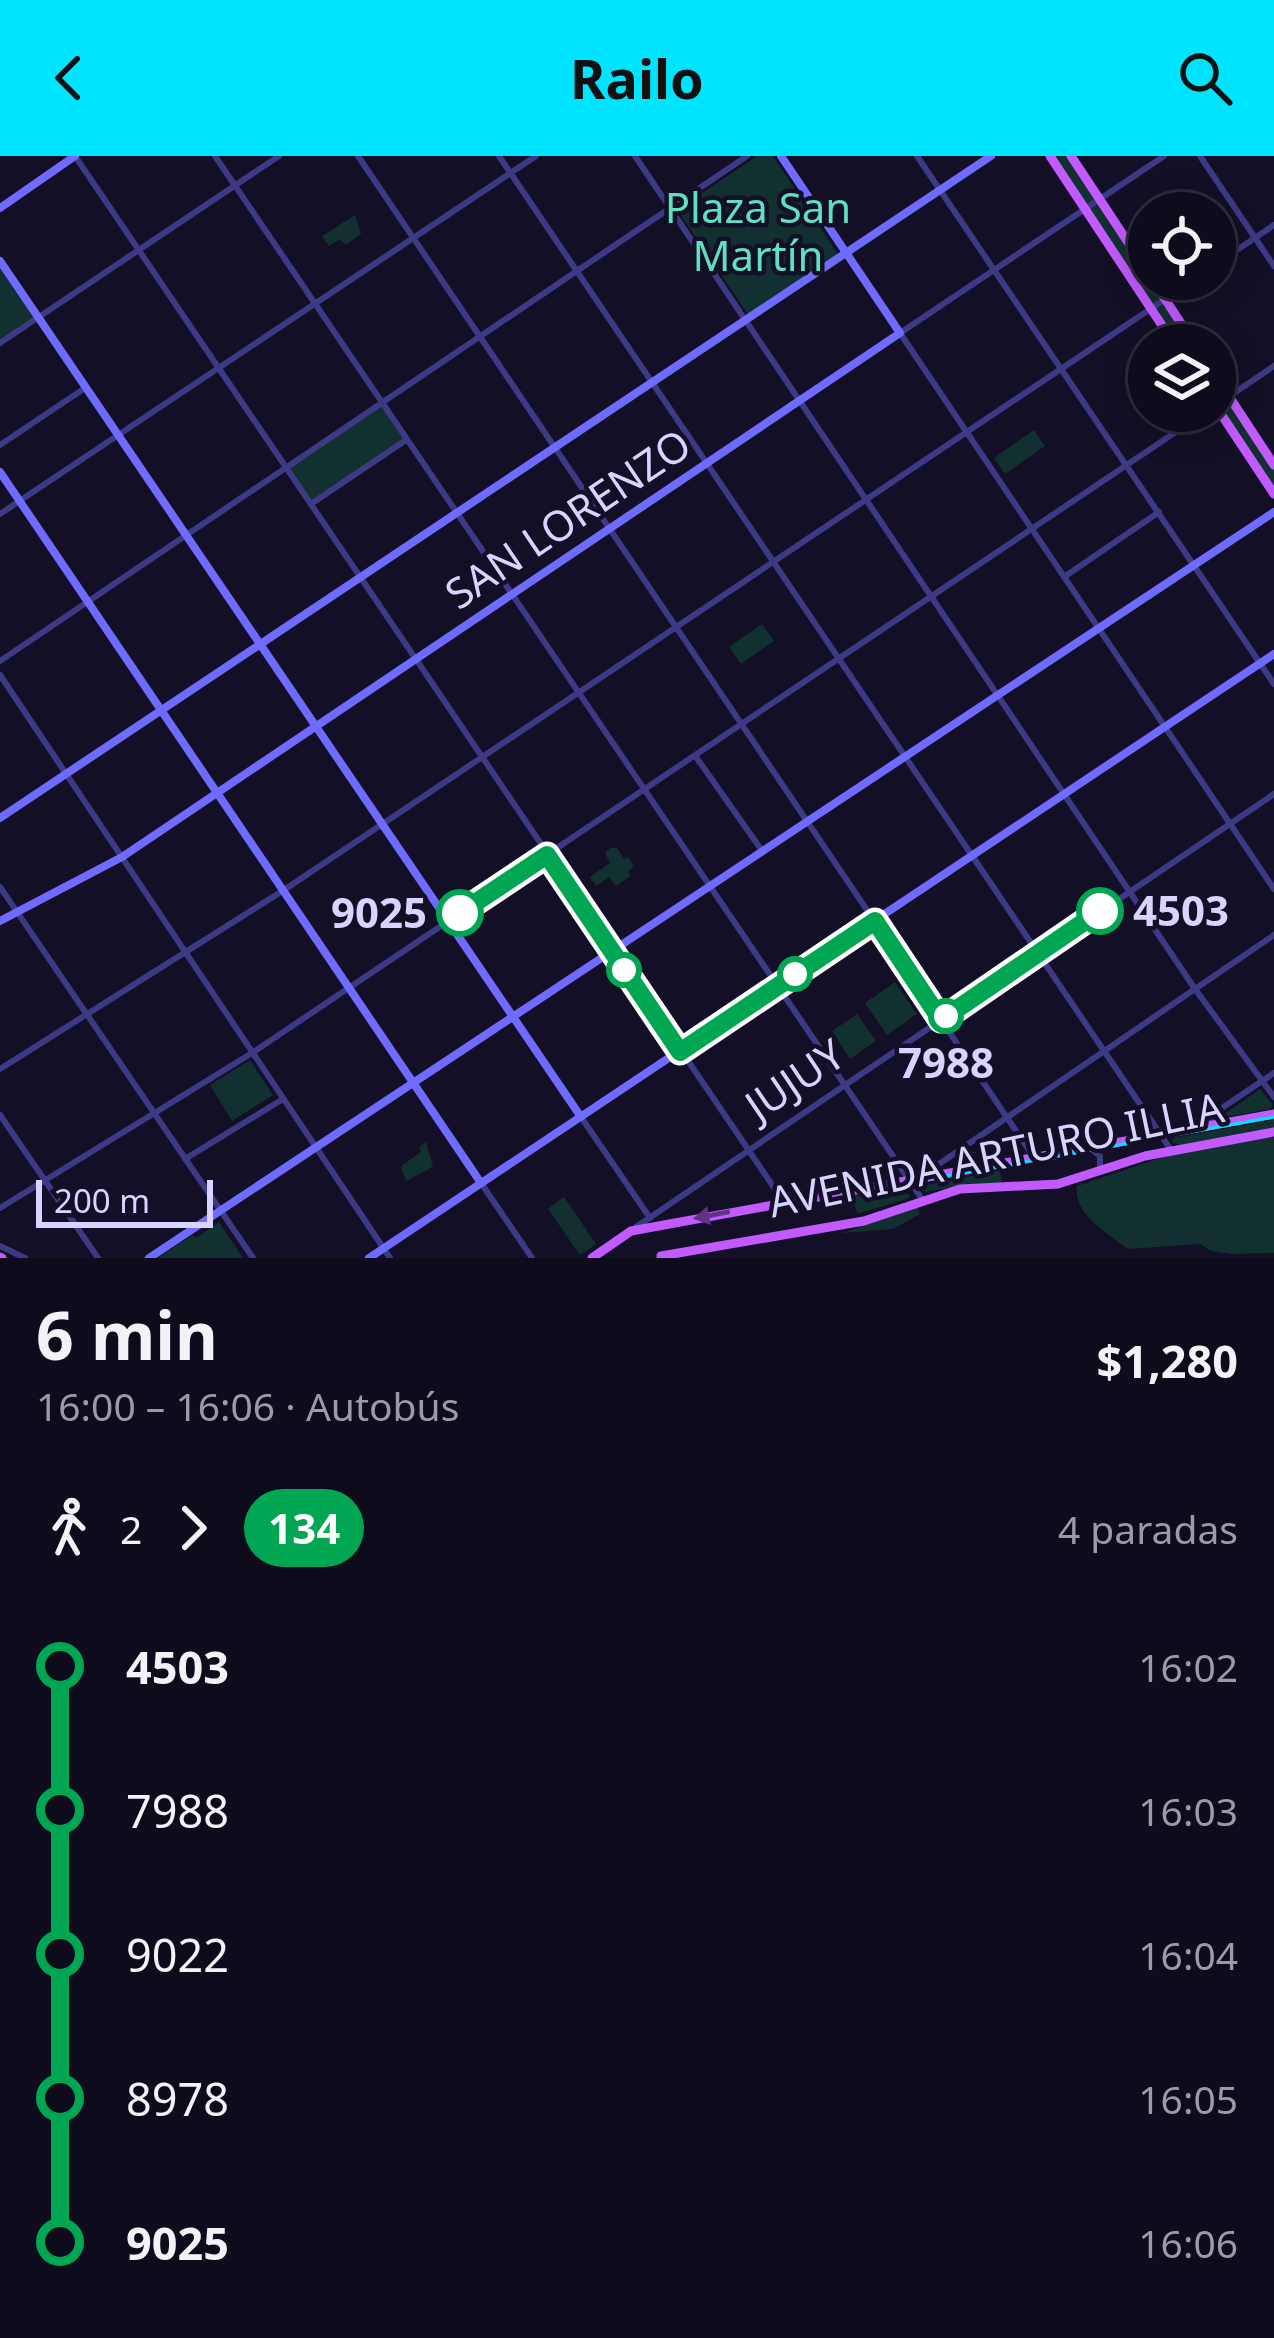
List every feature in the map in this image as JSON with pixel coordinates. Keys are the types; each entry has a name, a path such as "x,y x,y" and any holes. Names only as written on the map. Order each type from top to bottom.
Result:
{"main road":[{"path":"0,208 75,156"},
{"path":"781,156 900,332"},
{"path":"0,818 991,156"},
{"path":"1050,156 1161,324"},
{"path":"1071,156 1128,242"},
{"path":"0,261 581,1117"},
{"name":"SAN LORENZO","path":"0,921 122,857 900,332"},
{"path":"1236,408 1274,465"},
{"path":"1233,432 1274,494"},
{"path":"0,472 481,1184"},
{"path":"149,1258 1274,512"},
{"path":"369,1258 1274,654"},
{"path":"631,1231 1274,1114"},
{"name":"AVENIDA ARTURO ILLIA","path":"661,1256 864,1221 960,1189 1058,1184 1171,1150 1274,1132"},
{"name":"JUJUY","path":"592,1258 631,1231"}],"street":[{"path":"75,156 783,1201"},
{"path":"214,156 776,987 914,1179 922,1199"},
{"path":"0,343 279,156"},
{"path":"358,156 1035,1159"},
{"path":"500,156 1171,1150"},
{"path":"0,514 536,156"},
{"path":"635,156 1195,989 1274,1097"},
{"path":"0,661 747,156"},
{"path":"917,156 1274,684"},
{"name":"SAN LORENZO","path":"900,332 1164,156"},
{"path":"1200,156 1274,266"},
{"path":"1236,251 1274,225"},
{"path":"0,1069 284,890 1164,300"},
{"path":"900,332 1274,889"},
{"path":"1236,392 1274,366"},
{"path":"0,446 85,388"},
{"path":"0,1208 252,1053 1176,432"},
{"path":"311,504 406,440"},
{"path":"1064,577 1159,512"},
{"path":"0,675 390,1258"},
{"path":"695,756 763,852"},
{"name":"JUJUY","path":"631,1231 1274,794"},
{"path":"0,887 253,1258"},
{"path":"914,1179 1274,935"},
{"path":"1205,1127 1216,1112 1274,1073"},
{"path":"185,1159 283,1099"},
{"path":"0,1115 98,1258"},
{"path":"581,1117 650,1218"},
{"path":"1090,1148 1102,1161 1099,1173"},
{"path":"481,1184 532,1258"},
{"path":"0,1246 25,1258"}],"green space":[{"name":"Plaza San Martín","path":"757,156 773,156 840,257 753,315 747,313 677,210"},
{"path":"1050,156 1071,156 1128,243 1128,274"},
{"path":"355,215 361,234 346,245 340,239 329,246 322,236"},
{"path":"0,261 38,317 0,343"},
{"path":"1145,300 1165,300 1181,324 1161,324"},
{"path":"382,405 406,440 311,504 286,467"},
{"path":"1236,407 1274,465 1274,494 1233,432"},
{"path":"1034,430 1045,446 1005,474 994,458"},
{"path":"762,624 774,641 741,664 729,647"},
{"path":"610,848 628,857 634,866 628,871 631,876 616,886 609,877 596,886 590,877 610,863 605,853"},
{"path":"895,982 917,1014 887,1035 865,1003"},
{"path":"857,1014 876,1041 850,1059 832,1031"},
{"path":"250,1060 273,1095 232,1121 210,1085"},
{"path":"1260,1089 1271,1109 1219,1118"},
{"path":"1274,1120 1274,1128 1179,1145 1172,1142 1174,1138"},
{"path":"1274,1137 1274,1253 1231,1254 1200,1244 1128,1249 1093,1222 1077,1196 1077,1186 1169,1155"},
{"path":"426,1142 433,1167 406,1181 401,1166 421,1152 419,1147"},
{"path":"1000,1170 1002,1183 926,1192 918,1187"},
{"path":"901,1188 910,1196 907,1199 857,1214 848,1196"},
{"path":"564,1197 596,1244 580,1255 548,1209"},
{"path":"918,1207 920,1214 893,1229 842,1233"},
{"path":"219,1222 243,1258 158,1258 193,1235 196,1238"}],"tram line":[{"path":"923,1180 1274,1117"}],"bus line":[{"name":"134","path":"460,913 547,855 680,1052 875,921 941,1020 1100,911"}],"place":[{"name":"4503","path":"1100,911"},
{"name":"9025","path":"460,913"},
{"name":"7988","path":"946,1016"}]}
